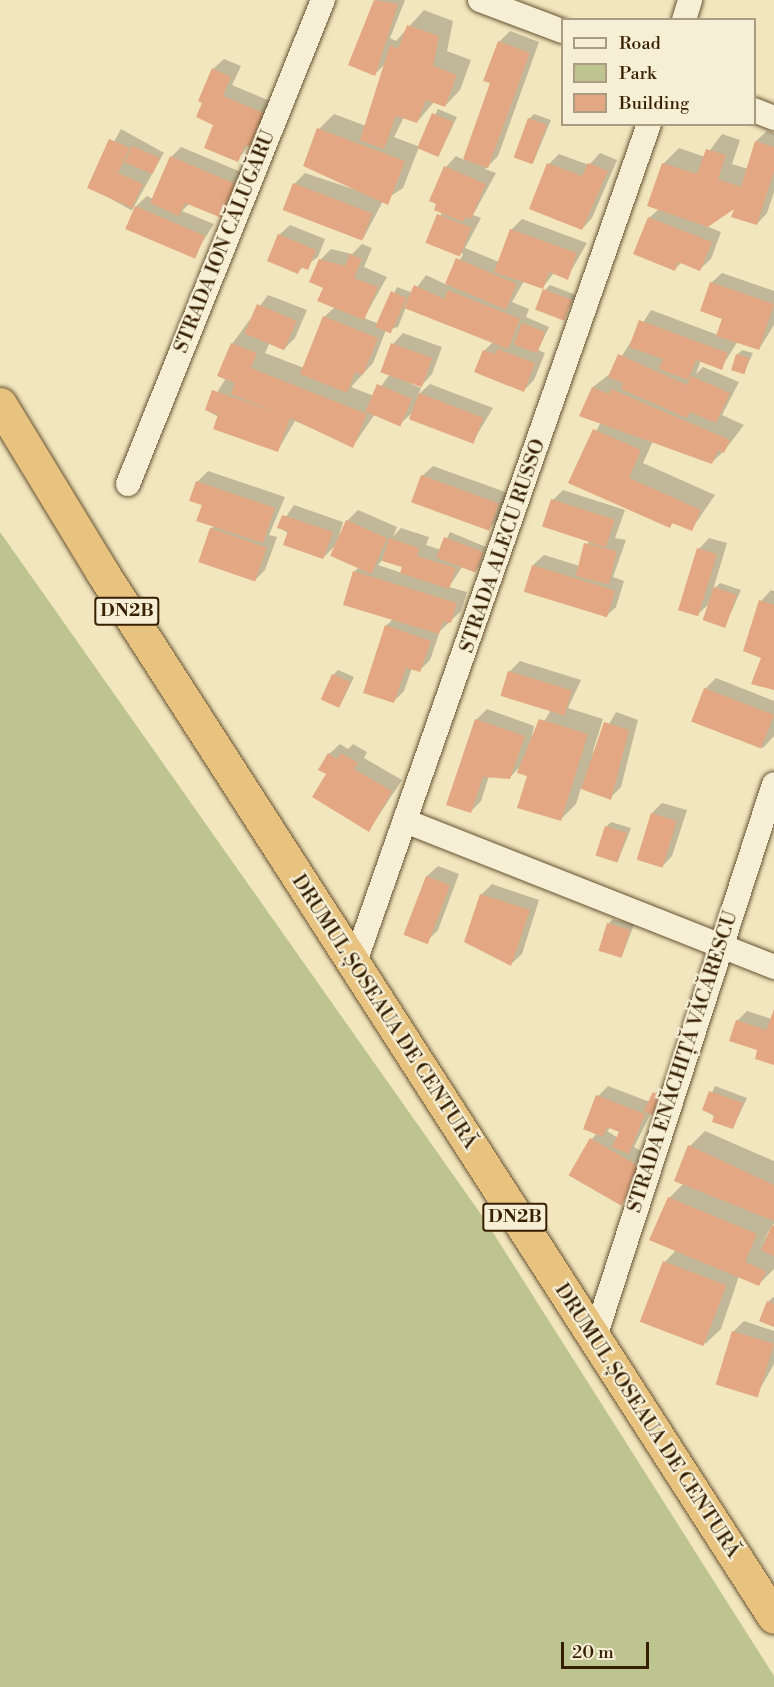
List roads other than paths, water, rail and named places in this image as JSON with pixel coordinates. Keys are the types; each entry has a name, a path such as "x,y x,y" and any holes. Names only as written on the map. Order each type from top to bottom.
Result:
{"highway":[{"name":"DRUMUL ȘOSEAUA DE CENTURĂ","path":"0,404 354,965 774,1617"}],"street":[{"name":"STRADA ION CĂLUGĂRU","path":"128,484 323,0"},
{"path":"480,0 561,31"},
{"path":"685,18 690,0"},
{"path":"756,111 774,118"},
{"name":"STRADA ALECU RUSSO","path":"354,965 408,822 648,126"},
{"name":"STRADA ENĂCHIȚĂ VĂCĂRESCU","path":"594,1340 774,784"},
{"path":"408,822 774,967"}]}
